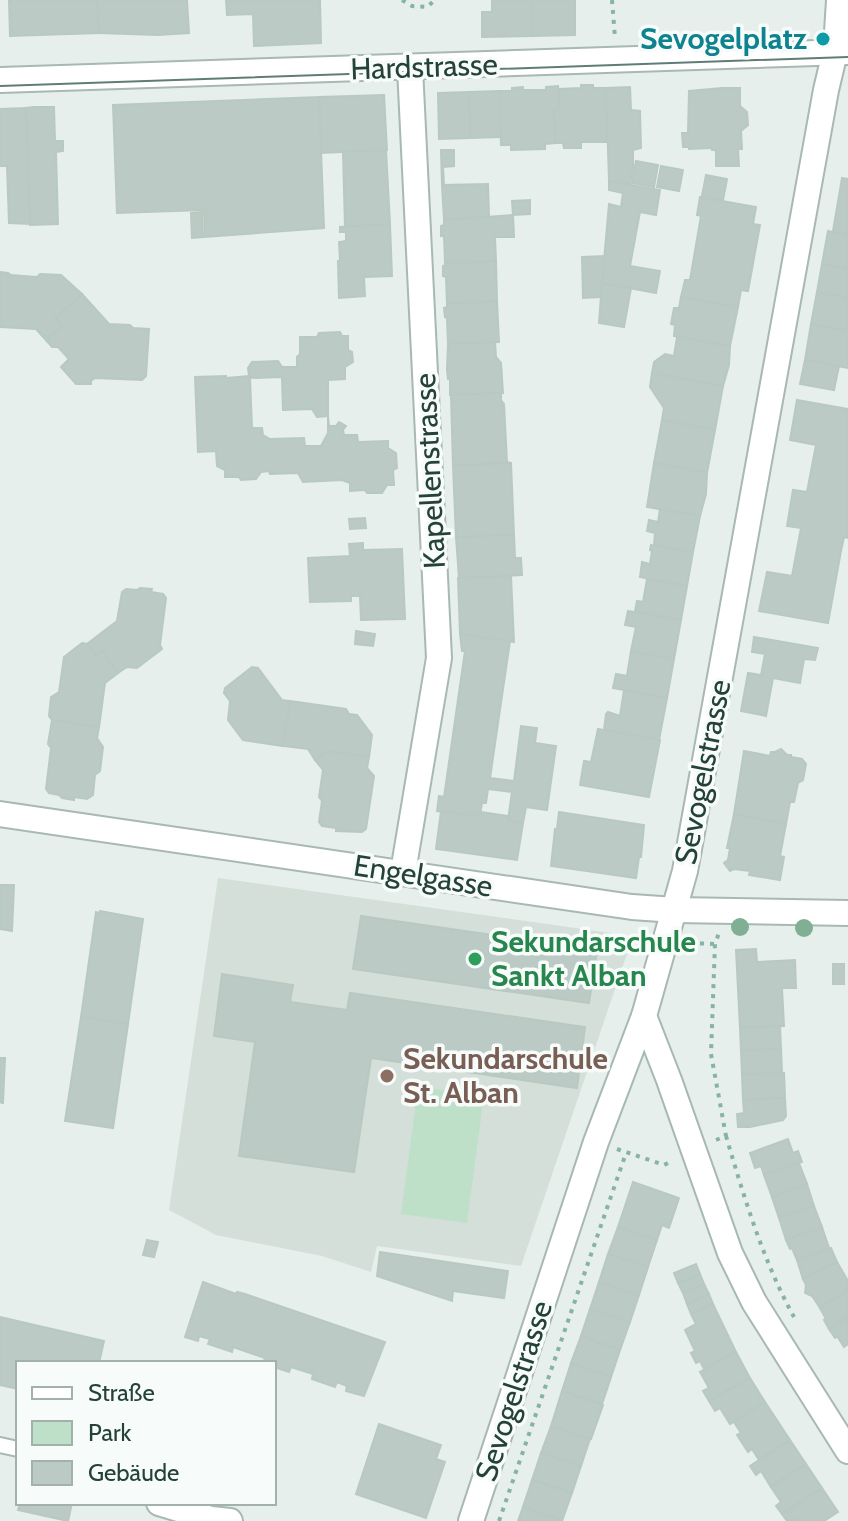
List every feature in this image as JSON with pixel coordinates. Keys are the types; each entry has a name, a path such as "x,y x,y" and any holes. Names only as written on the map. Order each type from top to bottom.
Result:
{"street":[{"name":"Sevogelstrasse","path":"471,1521 596,1142 644,1016 675,910 693,835 826,90 842,52 839,0"},
{"name":"Hardstrasse","path":"0,80 842,52"},
{"name":"Kapellenstrasse","path":"403,872 439,658 410,68"},
{"name":"Engelgasse","path":"0,814 403,872 572,900 675,910 848,913"},
{"path":"644,1016 730,1253 754,1302 848,1451"},
{"path":"166,1505 211,1519 230,1521"}],"path":[{"path":"402,0 412,6 427,7 435,0"},
{"path":"612,0 616,60"},
{"path":"726,1136 762,1245 786,1302 801,1328"},
{"path":"499,1521 626,1152"}],"shaded area":[{"name":"Sekundarschule St. Alban","path":"218,878 611,933 631,942 521,1266 377,1246 371,1272 322,1256 216,1235 169,1210"}],"green space":[{"path":"418,1087 484,1095 467,1223 401,1214"}],"building":[{"path":"9,0 97,0 99,33 10,36"},
{"path":"97,0 187,0 189,33 99,33"},
{"path":"226,0 320,0 321,43 254,46 253,14 227,15"},
{"path":"492,0 532,0 533,36 482,37 482,12 492,12"},
{"path":"532,0 575,0 575,35 533,36"},
{"path":"581,85 606,88 607,142 581,142 581,148 564,148 563,143 555,143 554,110 559,110 559,89 581,88"},
{"path":"558,86 559,110 554,110 555,143 545,144 545,149 511,150 511,145 501,145 499,91 523,87 523,90 546,90 546,87"},
{"path":"630,87 631,110 640,111 641,148 633,150 630,184 609,181 606,88"},
{"path":"740,88 740,106 747,112 748,125 741,131 742,149 738,149 739,166 716,166 716,150 712,148 683,147 682,133 688,133 689,91"},
{"path":"499,91 501,137 470,138 469,92"},
{"path":"469,92 470,138 439,139 438,93"},
{"path":"384,95 387,150 321,153 319,97"},
{"path":"319,97 324,228 205,237 204,210 117,213 113,105"},
{"path":"54,107 55,141 63,141 63,151 56,152 58,224 30,225 26,108"},
{"path":"26,108 30,224 9,223 7,166 0,166 0,109"},
{"path":"386,150 390,224 345,227 343,152"},
{"path":"441,150 454,150 454,166 443,167 444,185 442,185"},
{"path":"636,161 658,165 654,187 632,183"},
{"path":"661,166 683,170 679,191 657,187"},
{"path":"706,175 727,179 723,200 702,196"},
{"path":"842,178 848,179 848,234 833,231"},
{"path":"609,181 660,190 656,215 640,212 630,266 660,271 656,293 602,283 609,204 621,207 623,193 609,190"},
{"path":"488,184 489,216 444,220 442,185"},
{"path":"700,197 756,207 753,224 760,225 748,291 741,290 738,307 681,297 685,280 690,280 701,216 697,215"},
{"path":"530,200 530,214 513,215 512,201"},
{"path":"202,212 203,237 192,238 191,213"},
{"path":"513,215 514,237 495,237 496,261 445,263 444,236 441,236 444,220"},
{"path":"390,224 392,276 364,277 365,296 339,298 339,242 346,241 346,232 340,232 340,227"},
{"path":"828,231 848,235 848,269 822,264"},
{"path":"605,256 601,297 583,298 582,257"},
{"path":"496,261 497,301 447,304 446,277 443,276 445,263"},
{"path":"822,264 848,269 848,298 817,292"},
{"path":"0,272 37,277 40,274 61,275 82,294 55,318 62,326 46,340 36,329 0,327"},
{"path":"602,283 631,288 624,327 599,323"},
{"path":"817,292 848,298 848,331 811,324"},
{"path":"82,294 109,324 149,329 146,376 142,380 95,378 91,384 76,384 61,367 69,359 46,340 62,326 55,318"},
{"path":"681,297 738,307 730,346 674,336 675,325 671,324 674,308 679,308"},
{"path":"497,301 499,342 448,344 444,308 447,304"},
{"path":"811,324 848,331 848,368 805,360"},
{"path":"340,332 342,336 348,336 348,350 352,352 353,362 345,367 345,379 328,380 328,416 317,417 312,409 283,410 282,377 249,376 248,368 252,362 278,361 282,367 297,367 300,337"},
{"path":"677,337 730,346 723,386 652,373 654,362 665,354 674,356"},
{"path":"495,342 496,357 501,363 503,393 450,395 448,344"},
{"path":"805,360 839,366 834,390 800,384"},
{"path":"652,373 723,386 715,430 662,420 664,408 650,387"},
{"path":"249,376 252,428 262,428 263,435 270,439 304,438 305,446 321,446 328,433 328,416 329,426 336,426 339,422 346,426 344,435 357,435 358,442 388,441 388,448 396,453 394,485 387,485 382,493 367,493 365,490 350,491 350,483 342,480 303,482 298,473 270,474 269,471 261,472 256,479 241,480 239,477 225,477 225,470 217,466 216,451 198,452 195,377"},
{"path":"501,393 507,462 511,463 453,465 451,395"},
{"path":"797,400 848,409 848,538 844,537 828,623 759,611 767,572 792,576 801,528 787,526 793,490 807,492 816,445 790,440"},
{"path":"662,420 715,430 707,473 654,463"},
{"path":"511,463 514,535 456,537 453,466"},
{"path":"654,463 707,473 700,516 647,507"},
{"path":"660,509 700,516 693,552 654,545 655,533 647,531 649,520 658,522"},
{"path":"365,518 366,528 350,529 349,519"},
{"path":"514,535 515,558 521,558 522,575 459,578 456,537"},
{"path":"363,543 363,550 402,549 405,619 361,620 360,596 351,596 351,601 310,602 308,558 350,556 349,544"},
{"path":"651,545 693,552 687,586 640,577 642,562 650,564"},
{"path":"511,576 514,642 460,634 458,578"},
{"path":"647,579 687,586 681,620 635,611 637,601 643,602"},
{"path":"152,589 151,592 163,594 166,598 162,649 137,668 127,667 118,673 102,651 96,655 87,644 117,621 122,592"},
{"path":"628,611 681,620 674,659 631,651 636,627 625,625"},
{"path":"356,631 375,634 373,646 355,644"},
{"path":"460,634 510,641 490,778 514,781 521,726 537,728 535,743 556,746 547,810 526,807 523,823 508,820 512,792 488,789 480,816 437,811 439,796 444,797 465,651 462,651"},
{"path":"754,637 818,648 815,660 804,659 800,683 773,678 766,716 741,711 748,673 761,675 765,654 752,652"},
{"path":"82,643 87,644 96,655 102,651 118,673 105,683 99,727 52,720 49,716 51,697 59,692 64,657"},
{"path":"631,651 674,659 667,698 613,688 616,674 627,676"},
{"path":"252,667 258,668 282,700 290,701 283,746 243,740 228,720 230,701 224,693 225,688"},
{"path":"624,690 667,698 659,740 604,730 608,712 620,716"},
{"path":"290,701 346,709 349,714 357,715 372,735 369,757 327,751 315,760 308,749 283,746"},
{"path":"52,720 99,727 97,738 103,747 100,771 95,775 93,795 87,799 62,798 46,789"},
{"path":"598,729 660,740 649,797 580,785 584,761 591,762"},
{"path":"781,749 806,764 794,802 790,802 786,824 734,814 744,751 770,756 771,752"},
{"path":"327,751 369,757 367,768 374,776 366,829 362,832 336,831 336,828 322,826 319,822 323,770 315,760"},
{"path":"441,811 509,816 508,820 523,823 517,860 436,849"},
{"path":"559,812 644,825 636,878 551,866"},
{"path":"734,814 786,824 780,856 784,857 780,880 749,875 750,871 730,871 724,863 728,860 730,848 727,848"},
{"path":"0,885 14,885 12,931 0,929"},
{"path":"96,912 143,919 128,1024 81,1017"},
{"name":"Sekundarschule Sankt Alban","path":"361,916 597,950 589,1003 353,969"},
{"path":"756,949 757,962 795,960 796,988 782,988 784,1026 740,1028 736,950"},
{"path":"833,964 844,964 844,984 833,984"},
{"path":"222,974 293,985 290,1002 347,1010 350,993 585,1027 577,1088 371,1058 354,1172 239,1156 255,1042 214,1036"},
{"path":"81,1017 128,1024 113,1128 65,1121"},
{"path":"780,1026 781,1049 741,1051 740,1028"},
{"path":"781,1049 782,1073 742,1075 741,1051"},
{"path":"0,1058 5,1058 3,1103 0,1102"},
{"path":"784,1073 785,1098 743,1100 742,1075"},
{"path":"785,1098 786,1116 783,1120 738,1127 737,1114 744,1113 743,1100"},
{"path":"788,1139 793,1153 798,1151 802,1162 764,1175 761,1166 755,1168 750,1153"},
{"path":"799,1163 807,1184 772,1197 764,1175"},
{"path":"633,1182 679,1198 669,1228 662,1225 657,1240 618,1227"},
{"path":"807,1184 814,1206 779,1218 772,1197"},
{"path":"814,1206 822,1227 786,1240 779,1218"},
{"path":"618,1227 657,1240 648,1267 608,1254"},
{"path":"822,1227 829,1248 797,1260 786,1240"},
{"path":"147,1240 158,1242 154,1257 143,1255"},
{"path":"831,1248 837,1262 803,1279 797,1260"},
{"path":"380,1252 508,1271 504,1298 453,1291 452,1301 377,1276"},
{"path":"608,1254 648,1267 639,1295 599,1282"},
{"path":"837,1262 848,1281 848,1290 820,1308 812,1296 805,1293 803,1279"},
{"path":"696,1264 700,1274 678,1283 674,1273"},
{"path":"700,1274 704,1284 683,1293 678,1283"},
{"path":"203,1282 385,1342 364,1396 346,1391 347,1386 337,1382 335,1387 312,1379 313,1374 291,1367 289,1372 276,1368 276,1361 264,1361 265,1358 233,1347 232,1352 208,1344 210,1339 199,1336 198,1341 185,1337"},
{"path":"599,1282 639,1295 630,1322 590,1309"},
{"path":"704,1284 709,1294 687,1304 683,1293"},
{"path":"848,1290 848,1317 829,1329 820,1308"},
{"path":"709,1294 713,1304 691,1314 687,1304"},
{"path":"713,1304 736,1352 704,1369 700,1361 696,1363 691,1353 695,1351 685,1330 696,1324 691,1314"},
{"path":"590,1309 630,1322 620,1350 581,1336"},
{"path":"0,1317 104,1341 99,1361 16,1361 16,1389 0,1385"},
{"path":"848,1317 848,1344 844,1347 829,1329"},
{"path":"581,1336 620,1350 611,1377 571,1363"},
{"path":"736,1352 750,1378 709,1401 703,1391 709,1388 700,1372"},
{"path":"571,1363 611,1377 602,1404 562,1391"},
{"path":"750,1378 765,1402 730,1424 720,1408 715,1411 709,1401"},
{"path":"562,1391 603,1405 591,1439 551,1426"},
{"path":"765,1402 790,1440 759,1460 752,1449 748,1452 737,1435 741,1433 734,1422"},
{"path":"379,1424 441,1445 436,1459 445,1462 426,1518 356,1494"},
{"path":"551,1426 590,1439 581,1466 541,1453"},
{"path":"790,1440 806,1464 771,1487 761,1471 756,1475 750,1466"},
{"path":"541,1453 581,1466 572,1493 532,1480"},
{"path":"806,1464 822,1488 782,1514 776,1506 781,1502 771,1487"},
{"path":"532,1480 572,1493 562,1521 523,1507"},
{"path":"822,1488 838,1512 824,1521 787,1521 782,1514"},
{"path":"19,1505 72,1505 68,1521 18,1510"},
{"path":"523,1507 562,1520 562,1521 518,1521"}],"tram line":[{"path":"0,86 848,57"}],"place":[{"name":"Sevogelplatz","path":"823,39"},
{"name":"Sekundarschule Sankt Alban","path":"475,959"},
{"name":"Sekundarschule St. Alban","path":"387,1076"}]}
